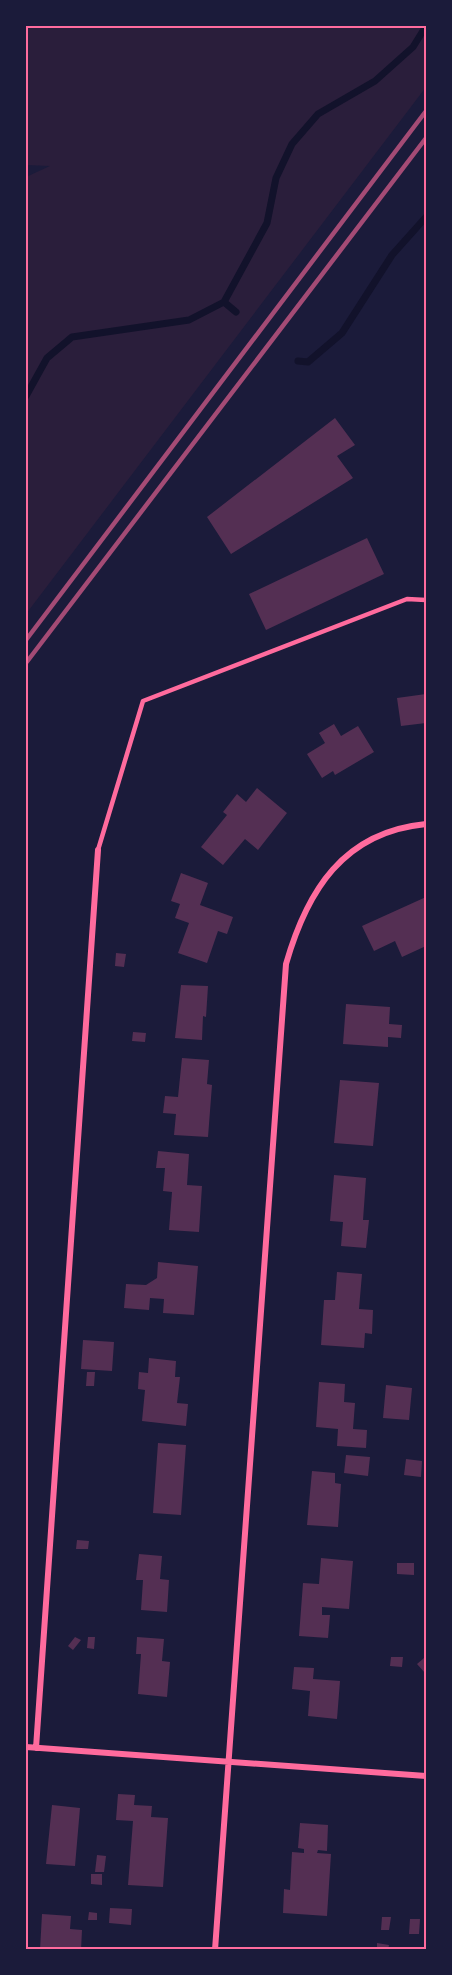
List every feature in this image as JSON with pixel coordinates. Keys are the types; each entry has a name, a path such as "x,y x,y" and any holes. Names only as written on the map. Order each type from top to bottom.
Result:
{"street":[{"path":"214,1950 282,991 286,964 304,912 319,886 339,862 365,843 393,831 426,824"},
{"path":"36,1748 98,850"},
{"path":"26,1747 426,1776"}],"lane":[{"path":"98,850 143,701 408,599 426,600"}],"shaded area":[{"path":"26,26 426,26 426,87 26,614 26,177 50,166 26,165"}],"building":[{"path":"335,418 355,445 337,456 353,478 231,554 207,517"},
{"path":"367,538 384,574 266,630 249,594"},
{"path":"426,694 426,723 401,726 397,698"},
{"path":"334,724 341,736 358,726 374,752 335,775 333,771 322,778 307,754 325,743 319,733"},
{"path":"257,788 287,813 258,850 245,839 223,865 201,847 227,815 223,812 237,794 246,802"},
{"path":"181,873 208,883 200,905 233,917 227,934 218,931 207,963 178,953 189,923 175,918 180,904 171,901"},
{"path":"426,897 426,946 402,957 395,941 374,951 362,926"},
{"path":"116,953 126,954 124,967 115,966"},
{"path":"181,985 208,986 202,1040 175,1038"},
{"path":"346,1004 390,1007 389,1024 402,1025 401,1038 388,1037 388,1047 343,1044"},
{"path":"133,1032 146,1033 145,1042 132,1041"},
{"path":"182,1058 209,1060 207,1084 212,1085 208,1137 174,1135 176,1114 163,1113 165,1096 178,1097"},
{"path":"340,1080 379,1083 373,1146 334,1143"},
{"path":"158,1151 189,1154 187,1185 202,1186 199,1232 169,1230 172,1192 163,1191 165,1168 156,1168"},
{"path":"334,1175 366,1178 363,1220 369,1220 366,1248 341,1246 343,1222 330,1221"},
{"path":"158,1262 198,1266 194,1315 163,1313 164,1299 150,1298 149,1310 124,1308 126,1284 146,1285 157,1278"},
{"path":"337,1272 362,1274 359,1309 373,1310 372,1334 365,1333 364,1348 321,1345 324,1300 335,1300"},
{"path":"83,1340 114,1342 112,1371 81,1369"},
{"path":"149,1358 176,1361 175,1377 180,1377 177,1403 188,1404 186,1426 142,1421 145,1390 138,1389 139,1372 148,1373"},
{"path":"87,1372 95,1372 94,1386 86,1386"},
{"path":"319,1382 345,1384 344,1402 355,1403 353,1429 367,1430 366,1448 337,1446 338,1429 316,1427"},
{"path":"386,1385 412,1388 409,1420 383,1418"},
{"path":"158,1443 186,1445 181,1515 153,1513"},
{"path":"346,1455 370,1457 368,1476 344,1473"},
{"path":"406,1459 422,1461 421,1477 404,1475"},
{"path":"312,1471 335,1473 335,1483 341,1484 338,1527 307,1525"},
{"path":"77,1540 89,1541 88,1549 76,1549"},
{"path":"139,1554 162,1556 160,1579 169,1580 167,1612 141,1610 143,1580 136,1580"},
{"path":"321,1558 353,1561 349,1609 322,1607 322,1615 330,1615 328,1638 299,1636 303,1583 319,1584"},
{"path":"397,1563 414,1563 414,1575 397,1574"},
{"path":"75,1637 81,1640 73,1650 68,1646"},
{"path":"88,1637 95,1637 94,1649 87,1648"},
{"path":"137,1637 164,1639 162,1661 170,1662 167,1697 138,1694 141,1654 136,1654"},
{"path":"391,1657 403,1657 402,1667 390,1666"},
{"path":"424,1658 426,1661 425,1673 417,1664"},
{"path":"294,1667 314,1668 313,1679 340,1681 337,1719 308,1716 310,1691 292,1689"},
{"path":"118,1794 135,1795 134,1805 152,1806 151,1817 168,1818 163,1887 128,1885 133,1821 116,1820"},
{"path":"52,1805 80,1808 75,1866 46,1864"},
{"path":"300,1823 328,1825 327,1851 318,1850 317,1853 331,1854 327,1916 283,1913 284,1889 290,1890 292,1852 304,1853 304,1849 298,1848"},
{"path":"97,1855 106,1856 104,1872 95,1872"},
{"path":"91,1874 102,1874 102,1885 91,1884"},
{"path":"110,1908 132,1909 131,1925 109,1923"},
{"path":"89,1912 97,1913 97,1920 88,1920"},
{"path":"42,1914 71,1916 70,1929 82,1930 81,1950 40,1950"},
{"path":"382,1917 391,1917 389,1930 381,1930"},
{"path":"410,1919 420,1919 419,1934 409,1934"},
{"path":"377,1943 389,1945 388,1950 377,1950"}],"waterway":[{"path":"26,396 47,358 72,337 189,320 224,302 267,223 276,178 292,144 318,114 375,81 413,47 426,26"},
{"path":"298,361 308,362 342,333 392,255 426,217"},
{"path":"224,302 236,312"}],"railway":[{"path":"26,640 426,111"},
{"path":"26,663 426,138"}]}
